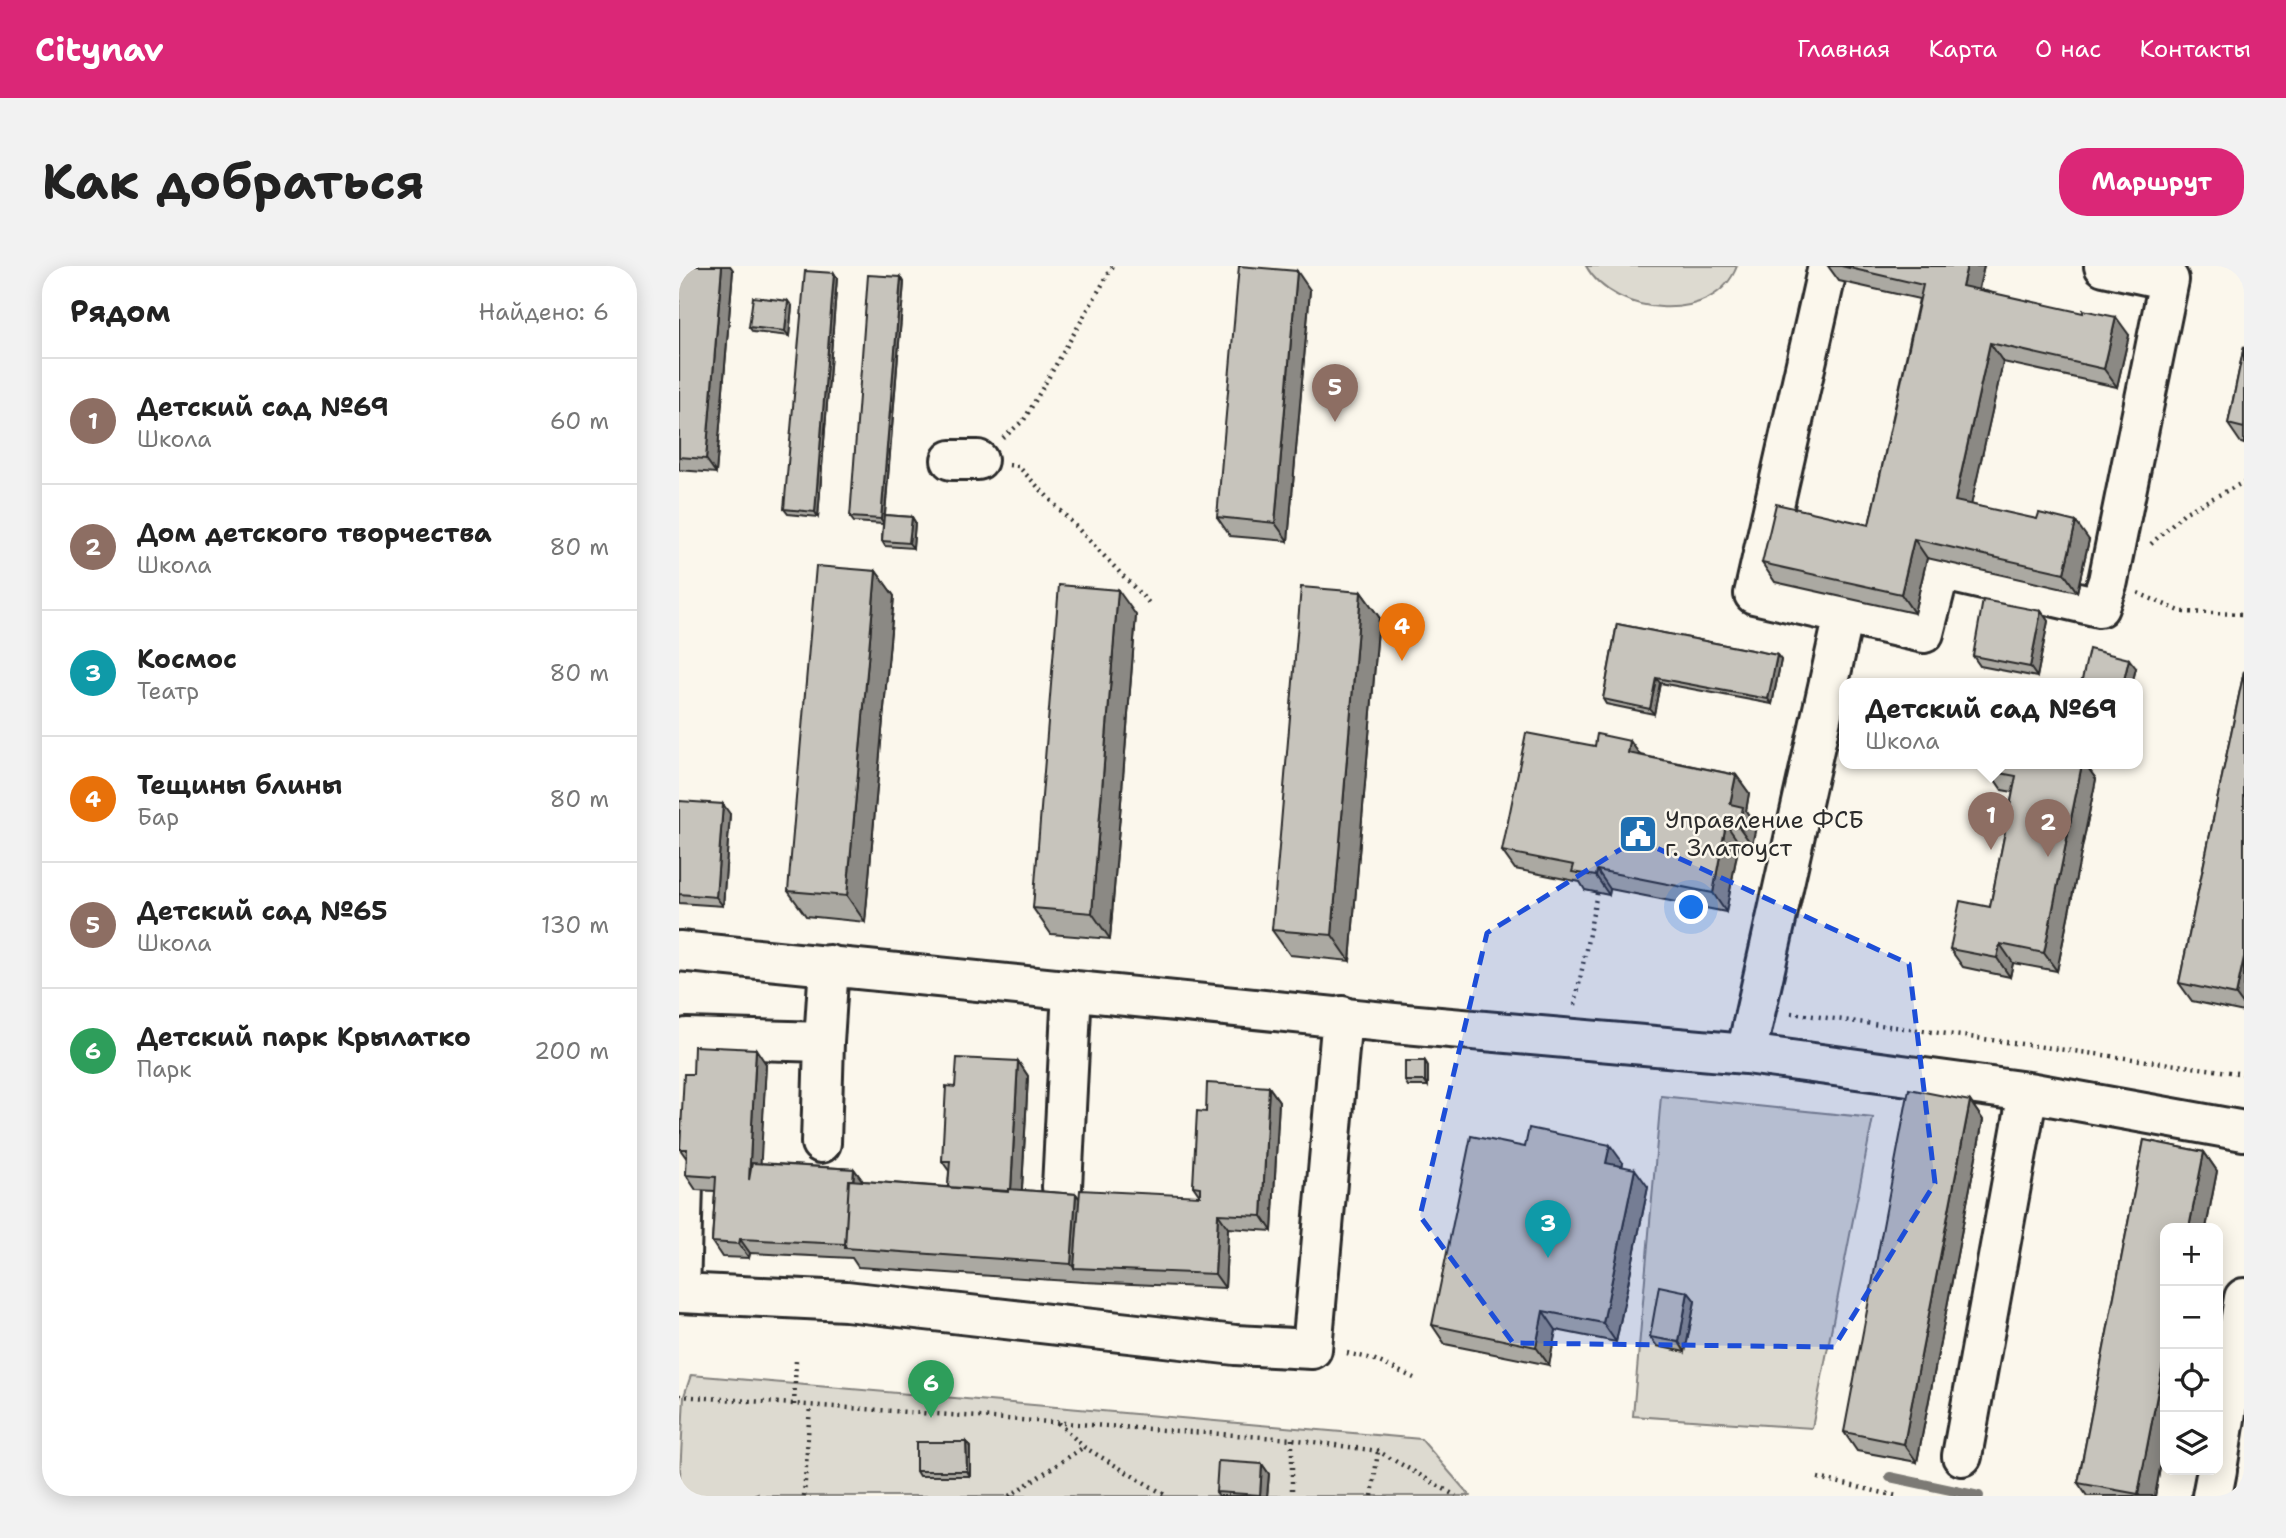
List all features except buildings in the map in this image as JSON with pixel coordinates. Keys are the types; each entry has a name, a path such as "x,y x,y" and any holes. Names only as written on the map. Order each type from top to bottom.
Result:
{"street":[{"path":"1828,266 1754,594 1924,633 1940,570 2099,607 2108,581 2169,280 2104,266"},
{"path":"1747,1054 1844,615"},
{"path":"679,951 1568,1039 1747,1054 2028,1092 2244,1131"},
{"path":"821,1143 829,965"},
{"path":"1062,1187 1072,990"},
{"path":"824,1042 687,1038 679,1294 846,1301 1235,1345 1312,1349 1342,1016"},
{"path":"1962,1457 2028,1092"},
{"path":"2223,1431 2244,1297"},
{"path":"2212,1496 2216,1475"}],"path":[{"path":"1113,266 1024,419 964,460 1018,467 1150,604"},
{"path":"2244,482 2184,513 2108,581 2182,612 2244,614"},
{"path":"1568,1039 1597,893"},
{"path":"1756,1008 2244,1074"},
{"path":"1335,1350 1373,1359 1414,1378"},
{"path":"794,1405 796,1360"},
{"path":"679,1396 1292,1439 1378,1451 1456,1496"},
{"path":"804,1496 810,1406"},
{"path":"1058,1423 1084,1447 1167,1496"},
{"path":"1292,1439 1292,1496"},
{"path":"1009,1496 1084,1447"},
{"path":"1372,1496 1378,1451"},
{"path":"1818,1478 1897,1496"}],"highlighted area":[{"path":"1637,839 1909,964 1935,1183 1834,1347 1513,1343 1420,1216 1487,933"}],"shaded area":[{"path":"1586,266 1737,266 1725,285 1708,298 1687,305 1664,307 1640,304 1618,296 1600,283"},
{"path":"1661,1096 1873,1118 1812,1428 1633,1416"},
{"path":"691,1375 1421,1439 1470,1496 679,1496 684,1396"}],"waterway":[{"path":"1890,1477 1979,1496"}],"place":[{"name":"Детский сад №65","path":"1335,422"},
{"name":"Тещины блины","path":"1402,661"},
{"name":"Управление ФСБ г. Златоуст","path":"1638,834"},
{"name":"Детский сад №69","path":"1991,850"},
{"name":"Дом детского творчества","path":"2048,857"},
{"name":"Космос","path":"1548,1258"},
{"name":"Детский парк Крылатко","path":"931,1418"}]}
